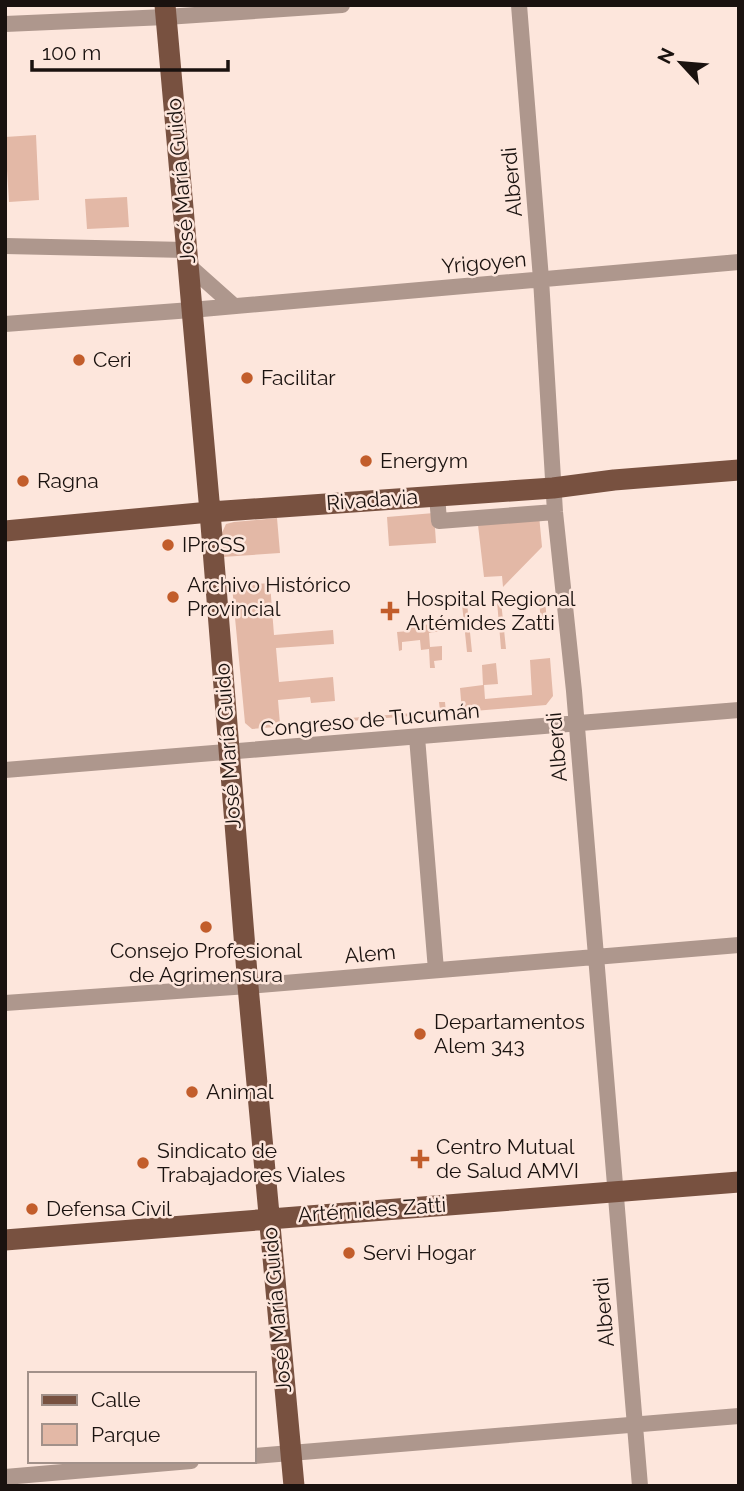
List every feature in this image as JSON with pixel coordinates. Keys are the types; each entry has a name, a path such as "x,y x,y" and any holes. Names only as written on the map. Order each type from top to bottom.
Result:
{"main road":[{"name":"José María Guido","path":"166,11 210,512 247,986 294,1486"},
{"name":"Rivadavia","path":"5,531 210,512 553,488 739,470"},
{"name":"Artémides Zatti","path":"5,1240 739,1182"}],"street":[{"path":"38,5 40,22"},
{"path":"5,24 166,11 342,5"},
{"name":"Alberdi","path":"519,5 541,279 553,488 597,957 640,1486"},
{"path":"5,246 187,257 234,306"},
{"name":"Yrigoyen","path":"5,324 739,262"},
{"path":"437,495 439,521 555,512"},
{"name":"Congreso de Tucumán","path":"5,771 739,710"},
{"path":"417,737 436,970"},
{"name":"Alem","path":"5,1003 247,986 739,945"},
{"path":"256,1456 739,1416"},
{"path":"5,1477 168,1463"}],"green space":[{"path":"36,135 39,200 9,202 5,137"},
{"path":"127,197 129,227 87,229 85,199"},
{"path":"434,513 436,543 389,546 387,517"},
{"path":"539,515 542,547 503,587 502,576 484,577 478,525"},
{"path":"277,518 280,553 222,557 221,535 226,524"},
{"path":"270,583 274,635 333,630 334,644 276,648 279,682 333,677 335,701 311,703 310,697 278,700 280,724 337,719 337,722 252,729 245,723 232,586"},
{"path":"539,597 545,597 547,625 541,626"},
{"path":"497,601 501,601 506,649 501,649"},
{"path":"467,603 472,652 467,652 462,604"},
{"path":"440,618 441,631 429,633 430,647 442,646 442,660 434,661 435,668 430,668 429,649 421,650 420,640 402,642 402,650 399,651 397,632 409,631 409,627 431,624 431,619"},
{"path":"550,658 553,696 546,705 462,712 460,688 483,685 482,665 496,663 498,684 484,685 485,699 532,695 530,660"},
{"path":"439,702 445,702 446,713 351,721 350,718 440,711"}],"place":[{"name":"Ceri","path":"79,360"},
{"name":"Facilitar","path":"247,378"},
{"name":"Energym","path":"366,461"},
{"name":"Ragna","path":"23,481"},
{"name":"IProSS","path":"168,545"},
{"name":"Archivo Histórico Provincial","path":"173,597"},
{"name":"Hospital Regional Artémides Zatti","path":"390,611"},
{"name":"Consejo Profesional de Agrimensura","path":"206,927"},
{"name":"Departamentos Alem 343","path":"420,1034"},
{"name":"Animal","path":"192,1092"},
{"name":"Centro Mutual de Salud AMVI","path":"420,1159"},
{"name":"Sindicato de Trabajadores Viales","path":"143,1163"},
{"name":"Defensa Civil","path":"32,1209"},
{"name":"Servi Hogar","path":"349,1253"}]}
